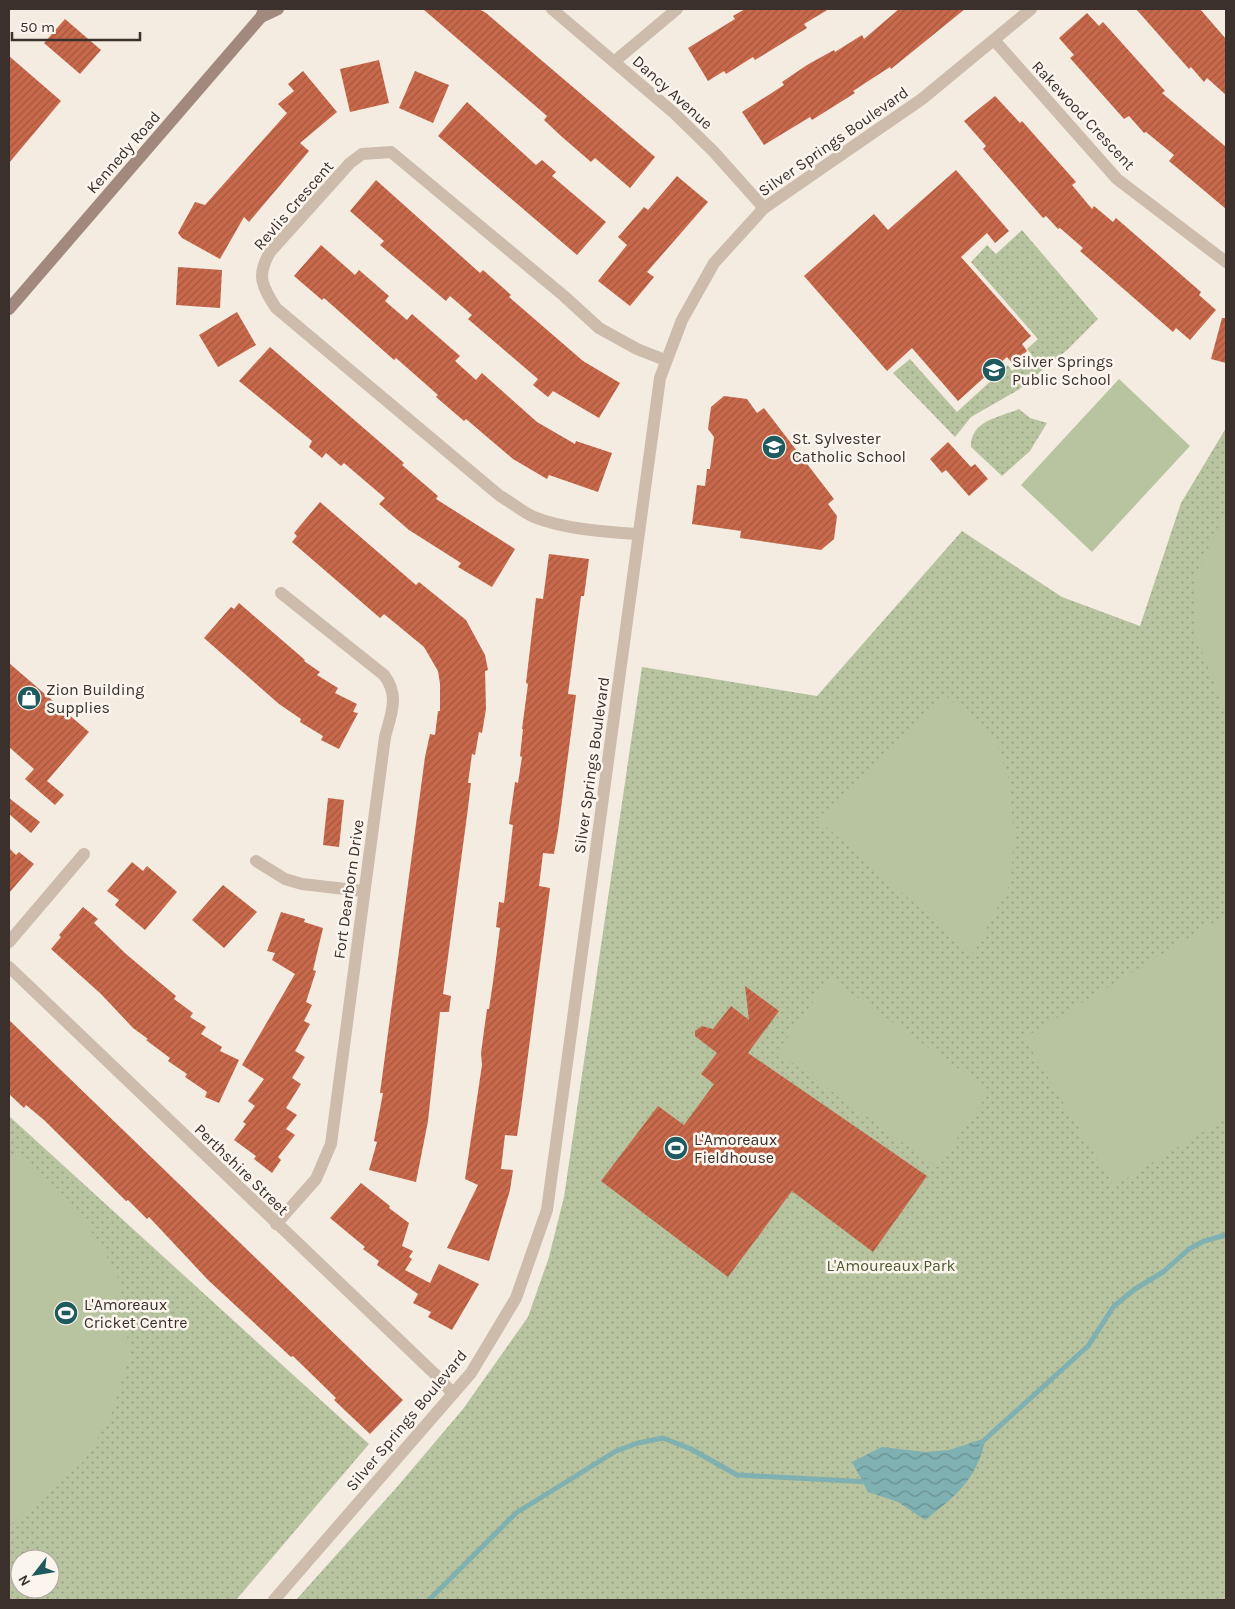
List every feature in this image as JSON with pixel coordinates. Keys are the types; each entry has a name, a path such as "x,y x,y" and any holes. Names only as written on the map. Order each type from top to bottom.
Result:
{"main road":[{"name":"Kennedy Road","path":"9,309 262,13 278,9"}],"street":[{"name":"Dancy Avenue","path":"552,9 674,112 714,152 764,208"},
{"path":"615,61 678,9"},
{"name":"Silver Springs Boulevard","path":"274,1600 471,1372 516,1298 547,1210 660,378 665,360 682,320 714,263 764,208 917,102 1031,9"},
{"name":"Rakewood Crescent","path":"994,40 1118,178 1226,262"},
{"name":"Revlis Crescent","path":"638,534 615,532 540,519 500,496 276,308 265,290 262,267 270,252 350,163 362,154 391,152 564,296 599,328 637,349 665,360"},
{"name":"Fort Dearborn Drive","path":"276,1224 316,1179 331,1144 363,891 385,737 394,697 392,686 384,675 281,593"},
{"path":"9,942 84,854"},
{"path":"256,861 285,879 302,884 363,891"},
{"name":"Perthshire Street","path":"9,967 439,1378 452,1394"}],"green space":[{"path":"1022,230 1098,319 1067,350 1018,390 971,417 955,437 893,373 910,359 957,412 1008,365 1012,371 1031,354 1027,349 1038,339 971,262 987,245 996,254"},
{"path":"1119,379 1190,446 1092,552 1021,485"},
{"path":"1019,409 1030,418 1047,423 1030,451 1002,476 971,447 972,438 975,431 987,421"},
{"name":"L'Amoureaux Park","path":"1226,428 1226,1600 296,1600 397,1487 463,1409 528,1317 549,1257 564,1197 642,667 817,696 962,531 1062,597 1140,626 1181,503"},
{"path":"1226,511 1226,714 1194,631 1194,579"},
{"path":"946,696 996,740 1008,777 1014,834 1011,882 973,954 817,819"},
{"path":"1226,915 1226,1118 1114,1186 1024,1038"},
{"path":"830,978 990,1091 937,1167 777,1052"},
{"path":"9,1116 369,1444 236,1600 9,1600"},
{"name":"L'Amoreaux Cricket Centre","path":"9,1155 19,1157 80,1213 117,1273 130,1354 110,1418 82,1463 9,1526"}],"water":[{"path":"986,1438 982,1453 971,1476 956,1494 925,1520 898,1502 868,1492 852,1462 882,1447 925,1452 949,1450"}],"building":[{"path":"423,9 479,9 486,13 655,157 630,188 595,158 591,162 544,120 547,116"},
{"path":"745,9 829,9 804,24 807,28 755,60 753,57 726,74 724,71 708,81 688,48 735,19 733,16"},
{"path":"899,9 965,9 891,69 890,67 853,91 855,93 812,120 810,117 764,145 742,112 784,85 782,82 807,65 834,50 835,52 862,35 864,39"},
{"path":"1136,9 1200,9 1226,39 1226,95 1207,78 1204,82 1191,67 1189,69"},
{"path":"1087,13 1099,26 1103,22 1165,91 1162,93 1226,147 1226,209 1169,161 1174,155 1146,132 1144,133 1129,116 1124,119 1070,58 1074,55 1059,38"},
{"path":"65,19 101,50 80,74 44,43"},
{"path":"9,56 61,101 9,163"},
{"path":"379,60 389,103 350,112 340,69"},
{"path":"303,71 337,112 300,143 309,151 249,222 244,217 220,259 182,238 178,233 195,202 205,205 287,113 278,104 294,91 288,84"},
{"path":"415,71 449,85 433,123 399,108"},
{"path":"995,96 1020,123 1022,121 1076,182 1072,185 1092,209 1094,206 1113,222 1116,218 1201,292 1199,295 1216,310 1190,340 1176,328 1173,332 1080,251 1083,248 1060,228 1058,229 1046,216 1043,218 983,149 986,146 964,121"},
{"path":"467,102 536,165 542,160 556,172 552,176 606,222 577,255 438,136"},
{"path":"956,170 1009,231 995,243 987,233 961,257 1031,336 1022,344 1027,351 1013,364 1007,357 958,401 912,348 887,371 804,276 874,214 888,230"},
{"path":"677,176 708,202 647,272 654,277 630,306 598,281 627,245 618,237 644,207 648,210"},
{"path":"376,180 480,273 483,270 511,295 509,297 583,361 620,383 599,418 553,391 548,397 533,385 538,379 468,319 472,315 450,296 446,301 380,245 384,241 350,211"},
{"path":"321,245 355,275 359,270 389,296 385,301 407,320 412,314 460,356 455,361 476,380 482,373 537,422 575,444 576,441 612,453 598,492 549,475 547,479 513,459 466,419 464,421 436,397 438,395 396,358 394,360 324,298 322,300 294,276"},
{"path":"178,267 222,270 220,308 176,305"},
{"path":"237,312 256,345 218,367 199,335"},
{"path":"1222,318 1226,318 1226,363 1211,359"},
{"path":"270,347 404,463 402,465 438,496 436,499 515,549 492,587 458,567 461,563 409,530 379,504 385,498 344,463 341,466 326,453 322,458 309,447 312,441 239,381"},
{"path":"724,396 747,399 757,413 764,408 834,499 828,504 837,516 834,539 821,550 740,538 741,531 692,524 697,485 705,486 707,469 710,469 714,437 708,429 711,407"},
{"path":"948,442 971,467 975,464 988,479 969,496 946,470 942,473 930,459"},
{"path":"320,502 416,585 419,582 466,620 485,655 488,670 485,671 486,709 482,733 479,732 475,755 472,754 468,783 471,783 468,808 443,994 451,996 449,1012 440,1012 428,1121 416,1182 369,1170 377,1142 374,1141 383,1093 380,1093 425,757 430,734 435,735 438,711 440,711 440,684 438,671 424,647 384,614 380,618 292,542 297,536 294,533"},
{"path":"549,554 589,559 584,596 581,596 568,694 576,695 558,831 554,854 543,853 539,886 550,888 520,1116 517,1136 505,1135 501,1169 513,1170 510,1190 489,1261 447,1248 478,1185 465,1179 482,1065 481,1053 487,1009 489,1009 500,928 496,927 499,902 504,903 513,825 509,824 515,782 518,783 522,757 520,756 522,729 528,684 526,683 536,598 543,599"},
{"path":"239,603 304,661 320,672 317,675 338,688 335,693 357,704 353,712 358,713 339,749 321,740 323,736 300,722 301,719 279,704 204,638 231,607 234,609"},
{"name":"Zion Building Supplies","path":"9,663 89,732 47,781 64,795 55,805 25,779 34,769 9,747"},
{"path":"9,798 40,822 31,833 9,814"},
{"path":"328,798 344,800 339,847 323,845"},
{"path":"9,848 16,855 19,852 34,864 9,893"},
{"path":"132,862 143,871 147,866 177,892 145,930 115,905 119,900 107,891"},
{"path":"223,885 257,912 224,948 192,920"},
{"path":"83,907 98,919 94,923 126,954 176,996 174,999 193,1013 190,1017 206,1027 201,1034 222,1047 220,1051 239,1060 219,1103 205,1097 207,1092 185,1077 187,1074 168,1061 170,1058 146,1040 148,1039 133,1028 101,994 51,949 61,937 59,935"},
{"path":"281,912 305,919 304,922 323,928 313,970 316,971 306,1002 312,1005 304,1021 310,1024 295,1051 305,1057 292,1078 301,1084 286,1108 297,1115 286,1129 295,1135 278,1157 281,1160 272,1173 254,1159 256,1156 234,1140 246,1124 243,1122 255,1106 248,1101 264,1079 242,1065 295,974 272,960 275,953 267,951"},
{"path":"745,986 779,1011 748,1053 927,1176 873,1252 792,1191 728,1277 601,1181 658,1106 684,1125 714,1084 701,1074 717,1053 695,1036 695,1031 702,1026 713,1029 731,1006 749,1020"},
{"path":"9,1020 403,1400 370,1434 334,1400 336,1398 293,1356 291,1357 208,1280 149,1217 147,1219 128,1200 126,1201 44,1120 26,1105 24,1108 9,1094"},
{"path":"361,1183 409,1223 402,1246 413,1251 409,1257 412,1259 405,1270 430,1283 439,1264 479,1284 452,1330 428,1317 431,1312 413,1303 418,1294 377,1265 379,1261 363,1249 365,1247 330,1218"}],"waterway":[{"path":"981,1443 1088,1346 1114,1306 1135,1289 1163,1272 1189,1249 1204,1241 1226,1235"},
{"path":"429,1600 516,1513 616,1451 638,1443 663,1438 691,1449 737,1475 869,1482"}],"place":[{"name":"Silver Springs Public School","path":"994,370"},
{"name":"St. Sylvester Catholic School","path":"774,447"},
{"name":"Zion Building Supplies","path":"29,698"},
{"name":"L'Amoreaux Fieldhouse","path":"676,1148"},
{"name":"L'Amoreaux Cricket Centre","path":"66,1313"}]}
